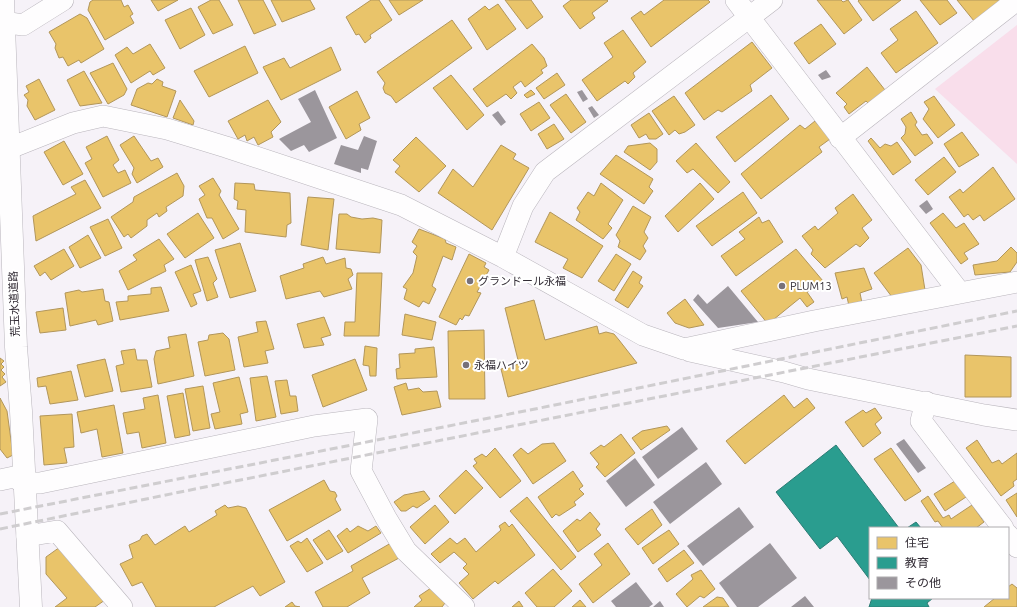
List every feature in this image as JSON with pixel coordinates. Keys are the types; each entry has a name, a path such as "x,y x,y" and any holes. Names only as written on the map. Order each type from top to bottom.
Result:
{"main road":[{"name":"荒玉水道道路","path":"3,0 4,150 31,607"}],"street":[{"path":"3,22 23,25 63,0"},
{"path":"736,0 960,293"},
{"path":"503,257 523,206 545,172 772,0"},
{"path":"840,138 1017,0"},
{"path":"4,150 73,123 103,116 167,129 226,147 401,206 503,257 643,335 684,349 777,370 808,379 984,415 1017,420"},
{"path":"684,349 814,321 1017,282"},
{"path":"926,402 921,421 1002,527"},
{"path":"0,480 14,477 24,483 40,482 314,426 367,419 361,471 386,518 406,551 464,607"},
{"path":"26,536 57,531 122,607"},
{"path":"1009,536 1017,547"}],"shaded area":[{"path":"1017,25 1017,164 935,89"}],"building: 住宅":[{"path":"93,0 121,0 124,7 128,5 133,14 130,16 134,23 105,40 88,10 90,2"},
{"path":"151,0 178,0 158,11"},
{"path":"211,0 219,0 233,25 213,34 198,7"},
{"path":"238,0 263,0 276,25 254,34"},
{"path":"271,0 310,0 315,9 282,22"},
{"path":"371,0 379,0 392,20 370,35 371,38 365,43 359,34 356,35 346,17"},
{"path":"389,0 423,0 399,15"},
{"path":"505,0 531,0 543,17 527,29"},
{"path":"571,0 608,1 592,13 595,18 580,29 563,6"},
{"path":"664,0 708,0 710,2 651,47 631,18 641,11 644,15"},
{"path":"817,0 841,0 843,2 848,0 862,20 844,34"},
{"path":"901,0 873,21 858,1"},
{"path":"920,0 947,0 957,13 940,25"},
{"path":"957,0 1004,0 974,21"},
{"path":"498,4 516,29 487,50 468,19 485,6 489,10"},
{"path":"191,8 205,35 180,49 165,20"},
{"path":"916,11 938,43 896,73 881,53 898,40 890,29"},
{"path":"80,14 87,18 104,49 81,63 79,60 68,66 63,57 59,58 55,48 56,44 49,32"},
{"path":"452,20 472,48 396,103 391,96 385,93 383,88 385,83 377,72"},
{"path":"821,24 836,44 809,64 794,43"},
{"path":"623,30 646,62 633,73 635,77 628,84 625,81 597,101 582,80 613,57 604,43"},
{"path":"752,42 772,68 750,85 752,91 722,112 718,110 704,120 685,93"},
{"path":"150,44 165,68 153,75 150,71 131,83 115,55 127,47 133,54"},
{"path":"532,44 544,58 547,66 541,70 543,73 525,87 521,81 513,87 517,93 511,99 506,94 487,107 473,89"},
{"path":"245,46 258,73 209,97 194,71"},
{"path":"331,47 341,70 281,100 263,67 284,58 290,68"},
{"path":"113,63 127,89 124,95 108,104 90,73"},
{"path":"867,67 885,90 869,104 866,101 849,114 844,107 847,104 836,93"},
{"path":"84,71 102,103 80,106 67,80"},
{"path":"557,73 565,85 544,99 536,88"},
{"path":"451,75 484,115 467,130 433,88"},
{"path":"39,79 55,110 35,120 27,106 28,100 24,95 29,92 26,86"},
{"path":"157,79 163,82 162,86 176,91 167,117 131,105 137,89 148,83 152,84"},
{"path":"531,90 535,94 527,98 524,95"},
{"path":"357,91 370,118 359,124 361,130 346,139 329,107"},
{"path":"566,94 586,122 571,133 550,105"},
{"path":"771,95 789,119 735,162 716,137"},
{"path":"674,96 695,125 685,132 679,134 675,130 669,135 652,111"},
{"path":"934,96 955,125 938,138 923,119 929,109 924,102"},
{"path":"180,100 194,121 193,125 173,118"},
{"path":"268,100 281,122 271,132 273,137 258,145 254,137 247,141 245,135 238,139 228,121"},
{"path":"539,102 550,118 531,131 520,114"},
{"path":"911,112 917,122 915,125 922,135 927,134 933,143 915,156 901,138 905,134 906,127 901,119"},
{"path":"649,113 663,134 656,139 649,139 646,134 639,138 631,125"},
{"path":"815,121 830,139 819,147 822,152 761,199 741,174 800,125 805,129"},
{"path":"554,124 564,139 547,149 538,134"},
{"path":"962,132 979,155 959,167 944,144"},
{"path":"107,136 119,160 113,165 118,173 125,170 131,183 103,197 85,163 92,159 86,147"},
{"path":"134,136 151,161 158,158 163,167 137,183 132,174 134,168 120,145"},
{"path":"416,137 446,166 419,192 395,172 400,166 393,160"},
{"path":"871,138 880,148 885,144 891,146 897,142 911,162 893,175 868,141"},
{"path":"64,141 83,174 63,185 44,152"},
{"path":"650,143 657,149 657,162 650,170 624,152 628,146"},
{"path":"696,143 730,182 718,193 693,169 687,173 676,161"},
{"path":"501,145 516,154 513,159 529,168 492,230 438,193 453,169 473,187"},
{"path":"616,155 653,179 649,187 653,191 644,204 600,174"},
{"path":"944,157 956,172 928,195 915,180"},
{"path":"993,167 1015,199 984,221 980,215 973,220 968,214 964,217 949,197 960,189 963,193"},
{"path":"177,173 184,186 183,196 166,207 167,211 159,217 157,213 147,220 147,226 131,238 128,234 124,237 111,217 133,202 134,197"},
{"path":"213,178 221,191 219,195 239,229 223,239 212,218 207,218 199,199 205,195 199,186"},
{"path":"85,180 101,208 36,241 33,216 76,194 71,187"},
{"path":"235,183 254,184 255,190 290,193 291,223 287,225 286,237 245,232 246,210 237,209 238,201 234,199"},
{"path":"601,183 623,200 608,224 612,228 603,239 576,220 580,212 577,208 588,192 594,196"},
{"path":"700,183 714,199 678,232 665,216"},
{"path":"743,192 757,213 712,246 696,226"},
{"path":"853,194 872,220 862,228 869,238 860,247 856,244 825,268 811,254 813,250 802,236 815,226 818,230 838,213 835,208"},
{"path":"308,197 334,199 328,250 301,245"},
{"path":"633,206 651,217 644,232 648,238 643,246 646,251 640,260 618,247 620,241 616,235"},
{"path":"550,212 603,246 582,278 563,268 568,259 535,242"},
{"path":"198,213 214,238 185,258 167,234"},
{"path":"943,213 956,228 964,223 979,244 964,253 968,259 961,264 930,223"},
{"path":"339,214 347,214 351,217 362,219 373,218 382,220 380,253 336,249"},
{"path":"759,217 762,223 769,220 783,242 736,276 721,256 745,239 739,232"},
{"path":"108,219 122,248 105,256 90,227"},
{"path":"419,229 445,239 446,243 456,247 452,260 443,256 432,286 436,289 429,304 423,301 419,307 404,299 407,289 403,287 413,273 417,256 413,252 417,246 412,242"},
{"path":"88,235 101,258 80,268 69,247"},
{"path":"159,239 174,259 164,265 166,271 128,290 119,271 137,260 133,255"},
{"path":"240,243 256,291 230,298 215,250"},
{"path":"1011,247 1017,253 1017,262 1010,272 975,275 973,265 997,261"},
{"path":"908,248 921,265 925,290 892,297 874,273"},
{"path":"64,249 74,266 51,280 45,272 40,276 34,266"},
{"name":"PLUM13","path":"796,249 823,281 807,292 814,302 807,307 800,298 768,324 741,291"},
{"name":"グランドール永福","path":"469,254 486,263 484,267 489,270 477,292 481,293 469,316 465,315 462,320 460,318 456,325 439,317"},
{"path":"616,254 631,264 614,291 598,281"},
{"path":"208,257 217,279 213,283 218,297 207,301 195,260"},
{"path":"323,257 326,264 345,258 346,268 351,269 353,275 348,279 352,289 324,297 320,291 286,299 280,276 304,268 303,264"},
{"path":"191,265 201,291 193,294 197,304 191,307 175,272"},
{"path":"864,268 872,289 860,293 862,303 849,306 847,297 842,299 835,273"},
{"path":"633,271 642,277 639,283 643,286 628,308 615,300"},
{"path":"357,273 382,273 379,336 344,336 345,322 355,322"},
{"path":"161,287 169,311 120,320 116,302 128,301 128,296 151,294 151,288"},
{"path":"103,289 105,301 109,302 113,321 98,325 96,320 70,326 65,293 79,290 82,292"},
{"path":"685,299 704,325 689,328 675,323 667,313"},
{"path":"534,300 545,340 597,326 599,334 606,332 614,334 637,363 508,397 501,369 519,364 505,308"},
{"path":"63,308 66,330 40,333 36,312"},
{"path":"405,314 436,322 432,340 402,335"},
{"path":"324,317 331,335 321,338 324,345 304,348 297,324"},
{"path":"266,321 274,349 265,351 268,363 244,367 238,337 258,332 256,322"},
{"name":"永福ハイツ","path":"484,330 485,399 449,399 448,331"},
{"path":"223,333 229,339 235,370 205,376 198,342 208,340 209,335"},
{"path":"186,334 194,376 158,384 154,359 156,351 170,348 168,337"},
{"path":"365,346 377,348 376,376 370,376 369,366 363,365"},
{"path":"434,347 437,377 397,379 396,369 400,368 399,354 415,353 415,349"},
{"path":"135,349 137,360 147,360 152,387 121,392 116,366 124,364 121,351"},
{"path":"965,355 1011,357 1011,397 965,397"},
{"path":"0,358 4,361 1,364 4,367 1,370 5,374 2,377 6,382 0,386"},
{"path":"105,359 113,391 85,397 77,365"},
{"path":"355,359 367,390 323,407 312,375"},
{"path":"71,371 78,400 50,404 46,386 38,387 37,378"},
{"path":"267,376 276,417 256,421 250,378"},
{"path":"239,377 248,412 240,414 242,424 215,429 211,414 220,412 213,383"},
{"path":"287,380 290,396 296,396 298,411 281,414 275,381"},
{"path":"406,383 408,390 419,388 423,392 437,391 441,407 402,415 394,387"},
{"path":"203,386 210,428 193,431 185,389"},
{"path":"183,393 190,435 175,438 167,396"},
{"path":"158,395 166,443 142,448 139,432 127,434 123,413 145,409 143,398"},
{"path":"784,395 794,408 807,398 815,408 745,464 726,441"},
{"path":"0,398 7,411 13,455 7,458 0,449"},
{"path":"114,405 123,453 102,457 97,429 81,433 77,412"},
{"path":"875,408 882,418 875,424 881,433 863,447 845,422 863,410 866,413"},
{"path":"72,414 74,447 64,448 67,463 44,465 40,416"},
{"path":"667,426 670,430 641,450 632,438 642,431"},
{"path":"621,434 635,453 605,477 596,467 599,464 590,453 601,445 604,447"},
{"path":"977,440 992,463 999,460 1002,464 1017,453 1017,479 1013,482 1014,486 1001,496 966,448"},
{"path":"554,443 566,461 533,484 513,455 521,448 528,454 542,444"},
{"path":"495,448 521,481 500,498 473,466 477,463 474,459 482,454 486,457"},
{"path":"891,448 921,491 905,501 874,459"},
{"path":"466,470 483,488 455,514 439,496"},
{"path":"573,471 583,486 579,489 584,494 574,502 576,505 559,516 556,514 552,518 538,497"},
{"path":"324,480 330,491 335,492 337,496 335,499 341,510 287,541 269,510"},
{"path":"955,481 966,497 945,511 934,494"},
{"path":"424,491 430,499 417,508 413,506 406,511 401,511 394,502 404,495"},
{"path":"1017,493 1017,517 1006,500"},
{"path":"928,496 943,518 949,515 951,519 972,505 984,522 977,527 942,527 938,521 935,522 921,501"},
{"path":"527,497 576,557 561,570 510,511"},
{"path":"225,505 228,508 238,506 246,508 285,582 260,596 253,586 214,607 156,607 142,582 132,586 120,564 133,558 129,545 140,540 142,536 147,534 155,545 185,526 189,532 217,515 215,511"},
{"path":"435,505 449,522 425,544 410,527"},
{"path":"652,509 662,525 638,545 625,529"},
{"path":"590,512 600,524 596,529 601,535 578,552 563,531 577,519 580,521"},
{"path":"505,522 509,527 512,524 535,555 498,584 495,581 473,599 459,583 469,574 463,568 467,564 454,552 440,563 431,554 450,538 457,544 465,538 476,552 501,530 499,526"},
{"path":"358,526 368,531 376,526 381,533 348,553 337,536 347,528 350,532"},
{"path":"329,530 343,551 327,560 313,540"},
{"path":"669,530 679,544 653,564 642,548"},
{"path":"307,538 323,563 307,572 290,546 298,541 301,543"},
{"path":"391,543 399,558 362,578 370,593 347,607 323,607 315,592 353,571 351,566"},
{"path":"608,543 630,574 593,603 579,584 602,565 594,554"},
{"path":"60,547 105,600 95,607 55,607 67,598 46,574 46,557"},
{"path":"684,550 694,563 667,582 658,569"},
{"path":"553,569 572,591 554,607 537,607 525,593"},
{"path":"701,570 715,589 704,598 700,596 687,607 676,594 693,579 691,575"},
{"path":"1012,584 1017,588 1017,607 984,607 994,599 1009,599 1009,586"},
{"path":"431,588 445,603 442,607 414,607 422,600 419,596"},
{"path":"717,597 723,598 729,607 703,607"},
{"path":"580,600 586,607 572,607"},
{"path":"519,601 523,607 512,607"},
{"path":"292,602 295,606 300,607 285,607"}],"building: 教育":[{"path":"836,445 898,527 869,527 869,579 837,536 820,549 776,492"},
{"path":"916,522 920,527 908,527"},
{"path":"872,599 932,599 927,603 929,607 869,607"}],"building: その他":[{"path":"826,70 831,77 822,80 818,75"},
{"path":"315,90 337,138 309,152 304,145 291,151 279,139 311,122 298,99"},
{"path":"582,90 588,99 583,102 577,92"},
{"path":"592,106 599,115 594,118 588,108"},
{"path":"498,111 506,122 501,126 492,115"},
{"path":"364,136 377,141 368,170 361,168 361,173 334,164 341,145 358,150"},
{"path":"927,200 933,209 926,214 919,206"},
{"path":"728,286 758,322 718,328 693,300 698,294 707,304"},
{"path":"682,427 698,449 658,479 642,457"},
{"path":"904,439 926,468 918,473 896,444"},
{"path":"635,458 655,485 626,507 606,481"},
{"path":"706,462 722,484 670,524 653,502"},
{"path":"739,507 754,527 703,566 687,546"},
{"path":"770,543 797,578 758,607 737,607 719,583"},
{"path":"636,582 653,604 649,607 616,607 611,601"},
{"path":"805,596 814,607 791,607"},
{"path":"660,601 664,607 653,607"}],"railway":[{"path":"0,514 535,409 1017,311"},
{"path":"0,529 1017,326"}],"place":[{"name":"グランドール永福","path":"470,281"},
{"name":"PLUM13","path":"782,286"},
{"name":"永福ハイツ","path":"466,365"}]}
